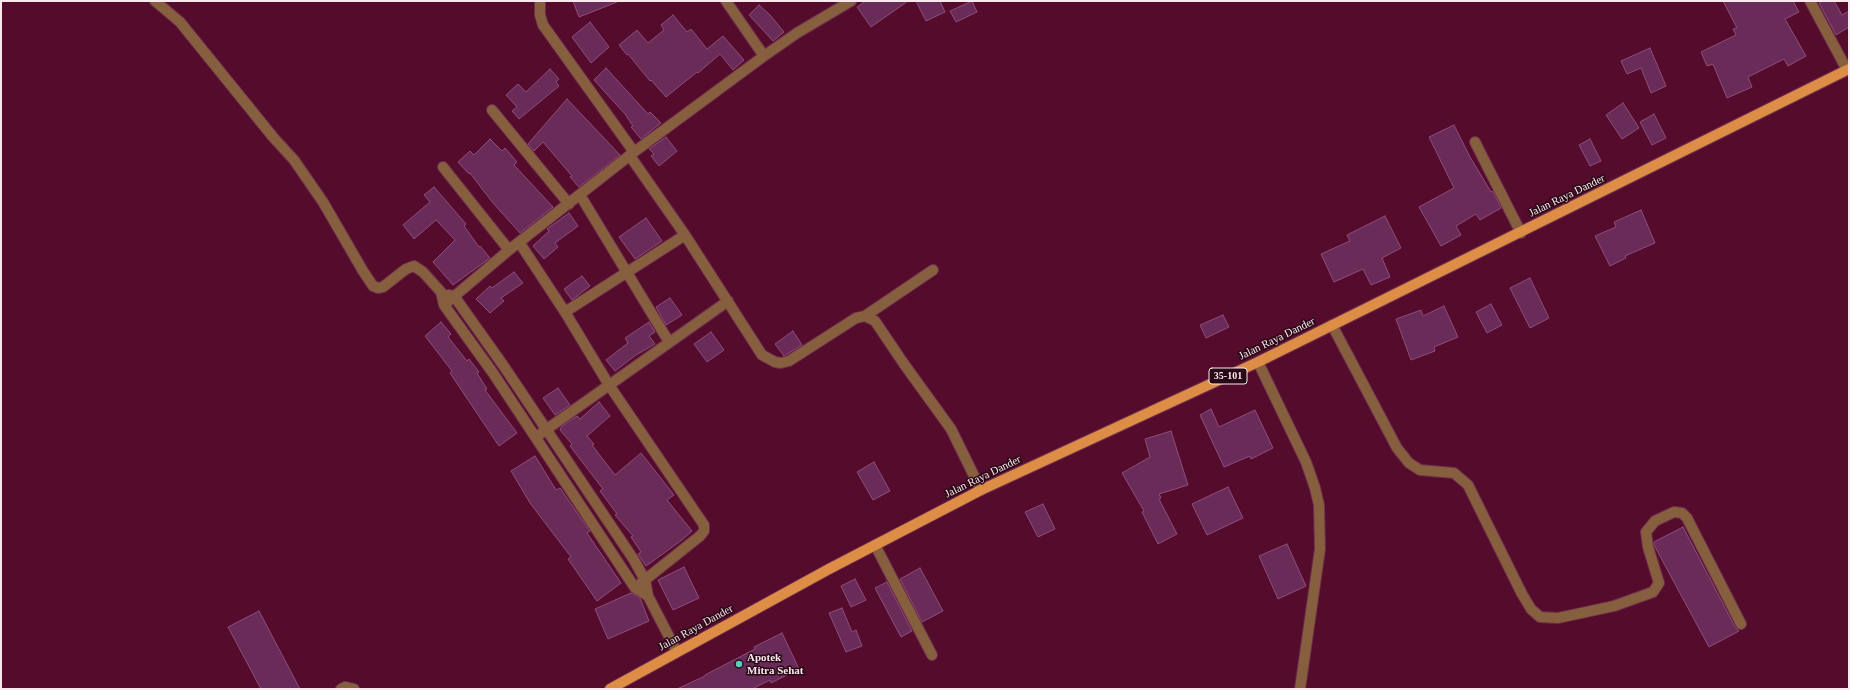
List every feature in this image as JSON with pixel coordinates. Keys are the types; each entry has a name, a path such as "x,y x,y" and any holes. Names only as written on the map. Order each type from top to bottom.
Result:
{"main road":[{"name":"Jalan Raya Dander","path":"610,689 875,544 982,490 1258,362 1848,70"}],"street":[{"path":"155,1 180,22 294,160 323,202 373,286 378,288 383,287 406,269 414,266 423,272 441,292 444,305 493,373 635,588 648,596"},
{"path":"540,1 540,15 543,25 632,154 762,354 781,364 796,358 850,321 864,316 933,270"},
{"path":"726,1 764,56"},
{"path":"444,305 509,250 632,154 833,6 851,1"},
{"path":"1810,1 1848,70"},
{"path":"492,110 569,204"},
{"path":"1475,142 1521,233"},
{"path":"443,167 509,250"},
{"path":"580,195 669,342"},
{"path":"565,312 685,235"},
{"path":"519,242 565,312 609,386 704,525 704,531 700,536 635,588"},
{"path":"441,292 454,296 634,560 645,580 648,596 677,652"},
{"path":"536,437 728,301"},
{"path":"864,316 876,321 881,327 904,364 944,417 957,439 982,490"},
{"path":"1332,325 1397,448 1409,463 1420,470 1454,473 1468,485 1522,594 1531,609 1540,617 1558,618 1614,606 1653,592 1659,583 1648,546 1646,532 1655,521 1674,512 1682,513 1687,518 1741,624"},
{"path":"1258,362 1306,462 1319,505 1320,549 1300,689"},
{"path":"493,373 503,366"},
{"path":"585,511 596,503"},
{"path":"875,544 932,656"},
{"path":"623,568 634,560"},
{"path":"341,689 345,687 354,689"}],"building":[{"path":"573,1 617,1 617,2 579,17"},
{"path":"866,1 908,1 871,27 857,7"},
{"path":"916,1 940,1 945,12 926,21"},
{"path":"972,1 977,12 956,22 950,11"},
{"path":"1723,1 1793,1 1799,12 1785,19 1806,56 1788,66 1784,59 1748,77 1752,87 1727,98 1713,64 1707,66 1701,52 1736,35 1733,29 1737,28"},
{"path":"1823,1 1834,1 1842,15 1849,11 1849,27 1836,35 1819,3"},
{"path":"759,5 770,15 784,32 773,41 749,15"},
{"path":"673,15 687,32 691,29 707,49 723,36 744,60 733,70 720,54 666,97 619,45 637,30 648,43 664,30 661,25"},
{"path":"590,22 609,47 591,63 572,37"},
{"path":"1650,48 1666,86 1651,93 1641,68 1627,74 1621,61"},
{"path":"606,68 648,114 650,112 661,123 641,139 631,127 633,126 625,114 594,80"},
{"path":"550,69 559,79 556,82 559,86 519,119 512,111 517,107 506,95 518,84 526,92"},
{"path":"567,99 620,155 579,187 570,177 572,176 543,142 534,151 528,144"},
{"path":"1623,103 1639,128 1622,139 1606,115"},
{"path":"1654,114 1666,138 1652,145 1640,122"},
{"path":"1454,125 1470,157 1491,192 1493,191 1501,208 1480,220 1476,214 1456,226 1461,235 1441,246 1419,207 1454,188 1429,137"},
{"path":"666,137 677,151 659,166 651,156 654,154 649,149"},
{"path":"490,139 502,151 505,148 517,162 514,165 553,207 520,233 493,203 470,173 469,174 458,162 470,151 474,155"},
{"path":"1590,139 1601,161 1590,166 1579,145"},
{"path":"434,187 466,224 464,226 479,247 480,246 490,258 453,285 433,262 455,240 436,220 414,239 403,225 430,202 424,195"},
{"path":"1641,210 1655,243 1625,256 1626,258 1610,266 1595,236 1616,227 1614,222"},
{"path":"569,213 578,226 555,243 558,247 544,259 533,246 549,231 547,229"},
{"path":"1385,216 1401,248 1382,258 1390,277 1371,285 1363,269 1334,282 1321,254 1350,241 1347,235"},
{"path":"646,218 662,241 635,259 619,237"},
{"path":"514,272 523,283 501,298 504,301 490,313 476,299 490,286 492,288"},
{"path":"582,276 590,286 572,300 564,289"},
{"path":"1530,278 1549,318 1530,328 1510,288"},
{"path":"670,298 682,315 666,325 656,307"},
{"path":"1491,304 1502,325 1487,333 1476,312"},
{"path":"1444,306 1458,337 1434,347 1435,351 1411,360 1396,319 1421,310 1423,316"},
{"path":"1223,315 1229,327 1206,338 1200,325"},
{"path":"441,322 451,334 448,337 467,361 469,359 479,372 477,373 487,389 485,390 517,433 499,446 450,373 452,371 425,336"},
{"path":"649,322 655,332 649,336 655,344 636,355 615,371 606,360 628,343 625,338"},
{"path":"793,331 802,345 784,356 775,344"},
{"path":"711,332 724,350 707,362 694,344"},
{"path":"558,388 570,405 555,415 543,398"},
{"path":"599,402 610,416 587,436 594,444 592,445 615,475 641,453 674,495 667,500 692,531 646,566 638,554 641,552 631,537 633,536 615,515 617,514 600,491 603,489 570,446 572,444 560,430 562,426 577,416 580,419"},
{"path":"1211,409 1219,427 1255,410 1273,448 1251,459 1250,456 1224,467 1200,415"},
{"path":"1171,431 1188,485 1159,494 1161,498 1159,499 1177,534 1158,544 1142,512 1144,511 1122,473 1150,457 1145,439"},
{"path":"535,456 556,490 560,488 590,531 587,533 621,583 597,601 568,559 571,557 530,503 511,471"},
{"path":"874,462 890,491 873,500 857,472"},
{"path":"1228,487 1243,518 1207,535 1192,504"},
{"path":"1043,504 1055,529 1038,537 1025,512"},
{"path":"1683,527 1735,627 1739,631 1709,647 1654,545 1654,542"},
{"path":"1287,544 1306,586 1278,599 1259,556"},
{"path":"684,567 699,598 673,610 658,580"},
{"path":"920,568 943,611 922,622 900,579"},
{"path":"855,579 866,600 851,607 841,586"},
{"path":"887,582 912,631 901,637 875,588"},
{"path":"631,593 640,598 649,621 608,639 595,609"},
{"path":"842,608 852,632 856,630 862,646 846,652 829,613"},
{"path":"259,611 300,689 261,689 228,627"},
{"path":"782,633 799,669 771,683 770,680 752,689 677,689 705,676 755,649 754,647"}],"place":[{"name":"Apotek Mitra Sehat","path":"739,664"}]}
